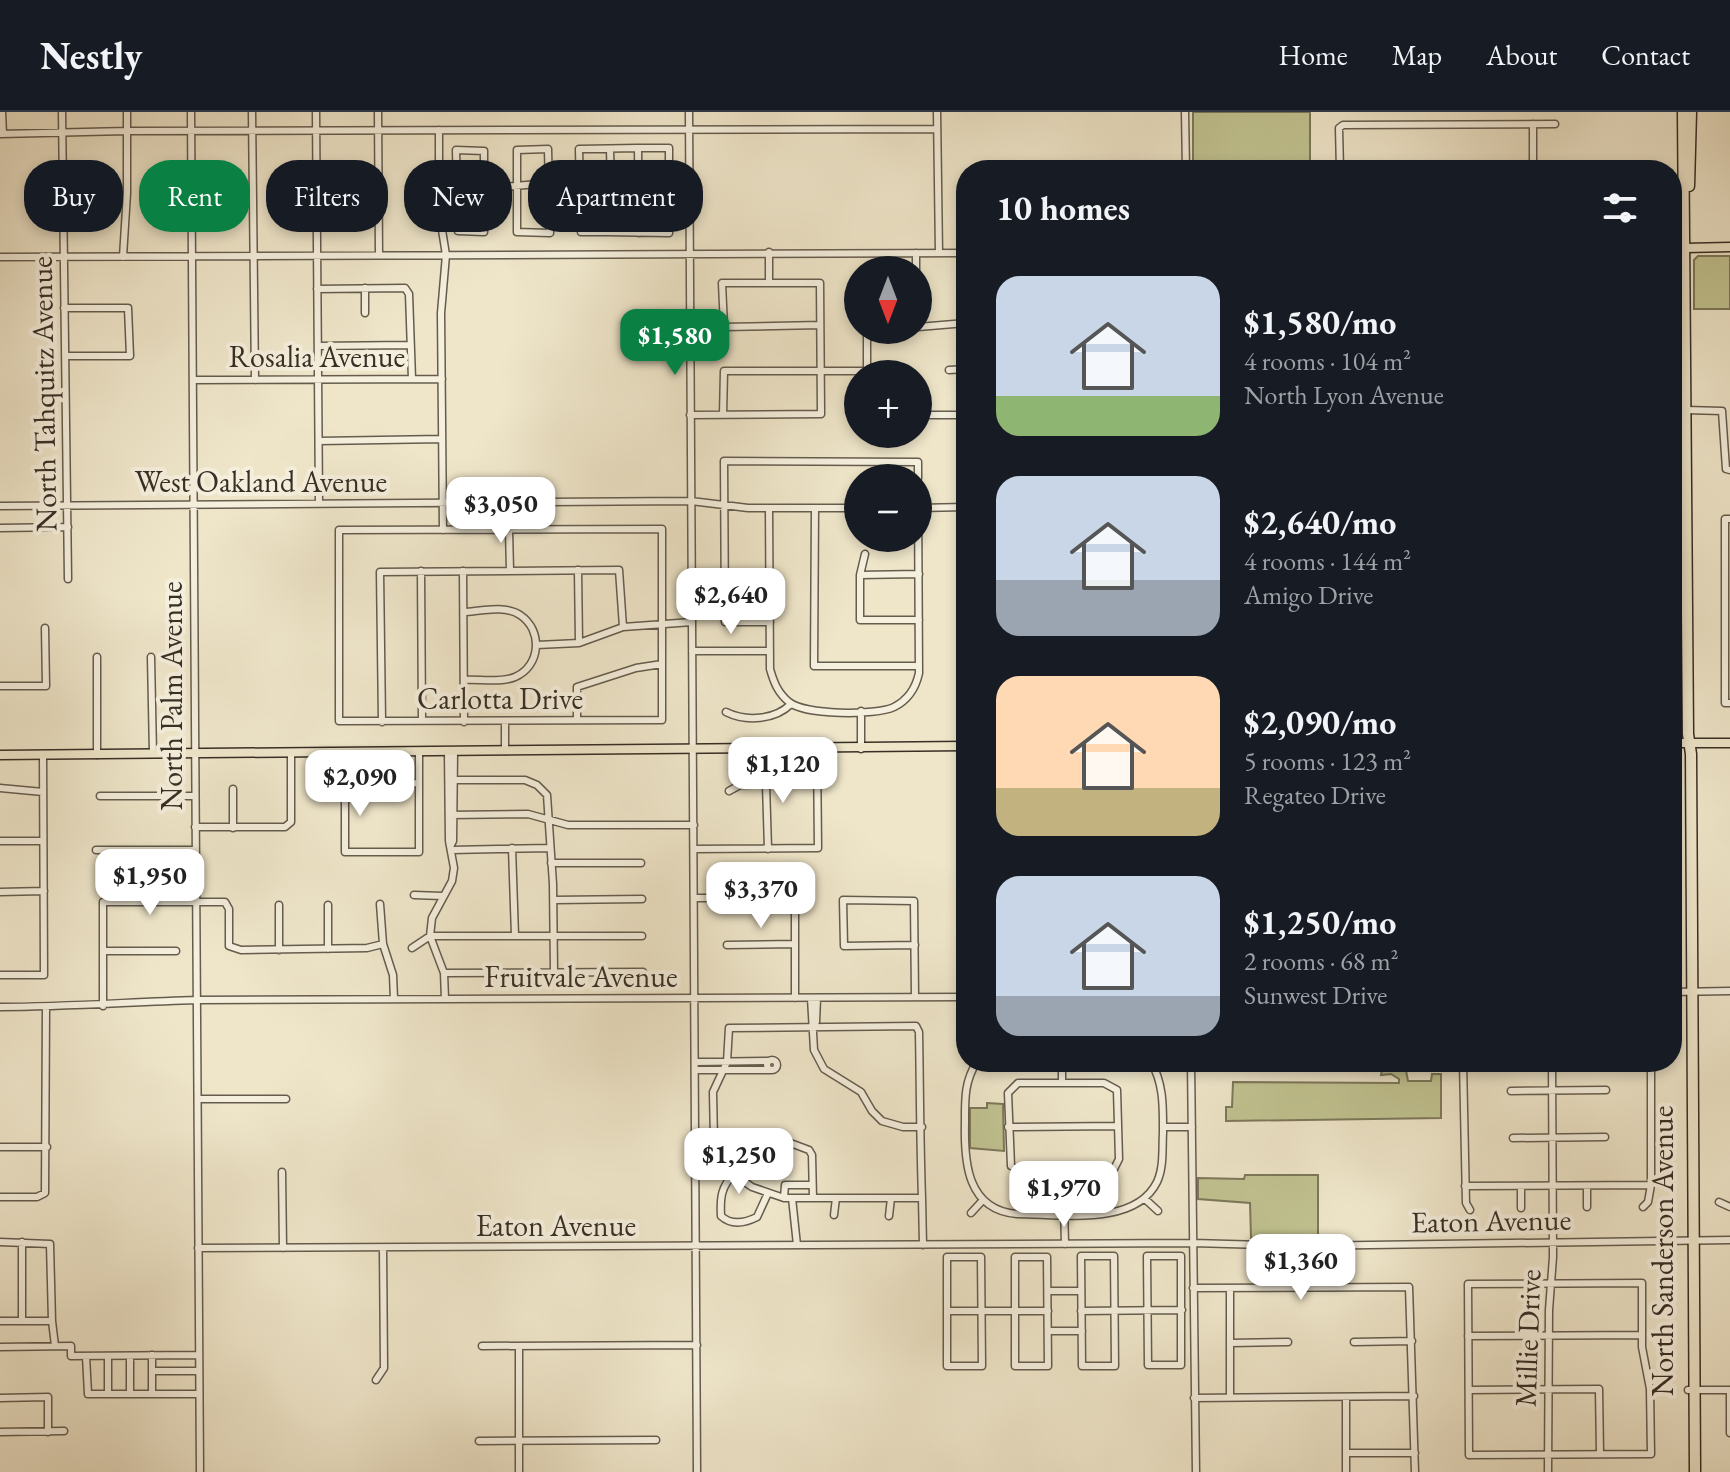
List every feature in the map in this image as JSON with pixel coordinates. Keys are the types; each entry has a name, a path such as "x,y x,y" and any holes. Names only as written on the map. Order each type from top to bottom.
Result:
{"highway":[{"name":"North Sanderson Avenue","path":"1683,112 1682,238 1685,248 1692,893 1689,992"},
{"name":"North Sanderson Avenue","path":"1685,248 1688,238 1691,112"},
{"name":"North Sanderson Avenue","path":"1688,743 1684,752 1691,1240 1688,1472"},
{"path":"1685,865 1688,868 1689,891 1692,893"},
{"name":"North Sanderson Avenue","path":"1691,1390 1695,1472"}],"main road":[{"path":"1685,248 1730,247"},
{"path":"1682,743 1730,743"},
{"path":"0,755 956,746"}],"street":[{"path":"2,112 1,134 937,129"},
{"name":"North Tahquitz Avenue","path":"62,112 68,579"},
{"path":"123,257 127,112"},
{"name":"North Palm Avenue","path":"191,112 200,1472"},
{"path":"252,112 255,380"},
{"path":"316,112 319,503"},
{"path":"378,112 379,255"},
{"path":"689,112 689,160"},
{"path":"937,112 939,253"},
{"path":"1185,112 1186,160"},
{"path":"1533,124 1533,160"},
{"path":"1340,160 1339,128 1343,125 1555,124"},
{"path":"439,130 439,160"},
{"path":"638,148 638,160"},
{"path":"579,160 579,149 669,148 669,160"},
{"path":"548,160 548,149 517,150 517,232 550,232"},
{"path":"610,149 610,160"},
{"path":"456,160 456,150 484,151 484,160"},
{"path":"512,186 528,186"},
{"path":"443,232 446,255 441,313 443,530 662,529 662,664 636,668 577,687 577,720"},
{"path":"607,232 669,232"},
{"path":"690,232 697,1472"},
{"path":"769,252 769,282"},
{"path":"0,257 956,253"},
{"path":"690,415 821,414 820,283 722,283 724,327 820,325"},
{"path":"365,288 365,313"},
{"path":"317,289 405,288 409,294 412,379"},
{"path":"64,308 128,308 130,356 65,356"},
{"path":"932,326 956,324"},
{"path":"320,346 409,345"},
{"path":"949,370 956,370"},
{"path":"723,415 724,371 844,372"},
{"name":"Rosalia Avenue","path":"193,380 442,379"},
{"path":"1686,410 1722,411 1728,470"},
{"path":"932,415 956,415"},
{"path":"319,441 442,439"},
{"path":"770,622 725,622 724,461 918,464"},
{"name":"West Oakland Avenue","path":"0,506 691,501 769,508 844,508"},
{"path":"932,508 956,507"},
{"path":"769,508 770,669 776,688 791,704 807,710 861,711 895,707 912,692 919,666 919,552"},
{"path":"815,508 814,666 919,666"},
{"path":"1727,519 1728,703"},
{"path":"0,528 68,527"},
{"name":"Carlotta Drive","path":"443,530 339,530 339,721 662,720 662,664"},
{"path":"509,530 510,571"},
{"path":"865,554 860,575 860,620 919,620"},
{"path":"578,570 579,643"},
{"path":"382,722 380,572 619,570 623,627"},
{"path":"421,571 422,721"},
{"path":"463,571 464,722"},
{"path":"860,575 919,574"},
{"path":"464,612 506,610 520,615 533,629 537,645 527,668 514,677 464,680"},
{"path":"537,645 579,643 623,627 692,622"},
{"path":"0,686 46,686 45,628"},
{"path":"692,651 770,651"},
{"path":"97,657 97,755"},
{"path":"151,657 153,754"},
{"path":"726,712 736,717 767,717 781,713 791,704"},
{"path":"861,711 861,749"},
{"path":"505,721 505,751"},
{"path":"694,849 818,848 817,749"},
{"path":"419,752 419,783 419,852 345,852 345,784 419,783"},
{"path":"445,999 444,973 430,936 432,918 452,881 451,752"},
{"path":"195,827 285,827 291,822 291,753"},
{"path":"0,975 44,975 43,755"},
{"path":"541,788 548,779"},
{"path":"451,780 525,780 541,788 548,798 554,900 554,972"},
{"path":"729,791 740,785 762,782 768,789 768,849"},
{"path":"0,788 43,792"},
{"path":"233,789 233,828"},
{"path":"100,796 194,796"},
{"path":"451,815 528,814 568,825 694,825"},
{"path":"0,841 43,841"},
{"path":"451,848 550,848"},
{"path":"512,848 515,936"},
{"path":"96,850 195,850"},
{"path":"551,863 641,863"},
{"path":"0,892 44,891"},
{"path":"414,895 442,896"},
{"path":"695,898 791,898 795,904 795,998"},
{"path":"554,900 642,899"},
{"path":"915,945 844,946 843,900 914,901 915,945 915,997"},
{"path":"103,1006 103,902 220,901 228,905 228,942 233,949 367,948 383,944"},
{"path":"380,904 383,944 393,975 394,999"},
{"path":"279,905 279,950"},
{"path":"328,905 328,949"},
{"path":"412,948 430,936 642,936"},
{"path":"727,945 795,944"},
{"path":"104,951 176,951"},
{"path":"444,973 643,972"},
{"path":"1682,992 1730,991"},
{"name":"Fruitvale Avenue","path":"0,1007 103,1006 196,1000 956,997"},
{"path":"812,1026 816,1022 814,998"},
{"path":"0,1197 37,1197 45,1193 46,1007"},
{"path":"922,1198 788,1198 752,1187 734,1173 714,1142 713,1092 727,1062 729,1028 914,1025 919,1032 922,1127 919,1167 922,1198 923,1245"},
{"path":"812,1026 818,1060 824,1069 861,1092 882,1121 903,1127 922,1127"},
{"path":"769,1061 771,1070 713,1070 696,1066 713,1062 769,1061"},
{"path":"713,1062 713,1070"},
{"path":"972,1072 965,1088 964,1156 972,1185 983,1200 1006,1213 1064,1214 1113,1213 1129,1210 1145,1199 1160,1175 1163,1127 1161,1086 1155,1072"},
{"path":"1062,1072 1062,1083"},
{"path":"1191,1072 1196,1472"},
{"path":"1463,1072 1465,1186 1466,1203 1470,1210"},
{"name":"Millie Drive","path":"1548,1472 1548,1336 1554,1186 1552,1072"},
{"path":"1643,1207 1648,1202 1651,1185 1651,1072"},
{"path":"1018,1083 1062,1083 1104,1083 1117,1090 1119,1159 1114,1169 1022,1171 1011,1166 1008,1127 1008,1093 1011,1087 1018,1083"},
{"path":"1511,1091 1606,1090"},
{"path":"198,1099 286,1099"},
{"path":"1008,1127 1118,1126"},
{"path":"1163,1127 1192,1127"},
{"path":"714,1135 769,1135 809,1150 813,1198"},
{"path":"1513,1138 1605,1137"},
{"path":"0,1147 47,1147"},
{"path":"723,1157 735,1153 740,1156 741,1166 722,1187 721,1216 726,1221 741,1223 757,1217 768,1193"},
{"path":"1063,1171 1065,1244"},
{"path":"282,1172 283,1248"},
{"path":"795,1245 785,1185 812,1185"},
{"path":"1465,1186 1651,1185"},
{"path":"1521,1186 1521,1208"},
{"path":"1587,1186 1587,1207"},
{"path":"834,1215 836,1198"},
{"path":"889,1216 891,1198"},
{"path":"1145,1199 1158,1211"},
{"path":"971,1213 983,1200"},
{"path":"1719,1202 1730,1207"},
{"name":"Eaton Avenue","path":"198,1248 1193,1243 1316,1246 1730,1240"},
{"path":"0,1242 50,1244 55,1346"},
{"path":"22,1242 22,1321"},
{"path":"376,1380 384,1368 383,1248"},
{"path":"1081,1256 1114,1256 1115,1366 1082,1366 1081,1291 1081,1256"},
{"path":"1147,1256 1181,1256 1181,1365 1148,1365 1148,1310 1147,1256"},
{"path":"947,1257 981,1257 982,1366 947,1366 947,1311 947,1257"},
{"path":"1015,1257 1047,1257 1048,1311 1048,1366 1015,1366 1015,1257"},
{"path":"1642,1283 1642,1335 1650,1389 1651,1454 1469,1455 1468,1284 1550,1284 1642,1283"},
{"path":"1193,1288 1409,1287 1415,1472"},
{"path":"1230,1288 1230,1397"},
{"path":"1048,1291 1081,1291"},
{"path":"1081,1311 1193,1310"},
{"path":"947,1311 1048,1311"},
{"path":"0,1321 52,1321"},
{"path":"1048,1331 1082,1331"},
{"path":"1468,1336 1642,1335"},
{"path":"1354,1342 1412,1341"},
{"path":"1230,1343 1288,1342"},
{"path":"482,1346 697,1345"},
{"path":"0,1347 71,1346 71,1356 199,1355"},
{"path":"519,1346 519,1472"},
{"path":"152,1355 152,1394"},
{"path":"86,1356 86,1392 199,1394"},
{"path":"108,1356 108,1394"},
{"path":"130,1356 130,1394"},
{"path":"152,1371 199,1371"},
{"path":"1469,1390 1599,1389 1600,1454"},
{"path":"1691,1390 1730,1390 1730,1433"},
{"path":"1194,1398 1414,1396"},
{"path":"0,1398 48,1397 48,1432"},
{"path":"1346,1397 1346,1472"},
{"path":"0,1432 64,1431"},
{"path":"479,1441 656,1440"},
{"path":"1346,1453 1415,1453"}],"green space":[{"path":"1193,112 1310,112 1310,160 1193,160"},
{"path":"1698,256 1730,256 1730,309 1694,309 1694,260"},
{"path":"1382,1072 1406,1072 1408,1081 1431,1081 1432,1074 1441,1074 1441,1118 1226,1121 1226,1107 1232,1107 1233,1082 1399,1083 1399,1079 1391,1074 1381,1075"},
{"path":"987,1103 1003,1104 1004,1151 970,1148 970,1108 987,1108"},
{"path":"1245,1175 1318,1175 1318,1242 1251,1238 1250,1203 1198,1199 1198,1178 1244,1179"}]}
